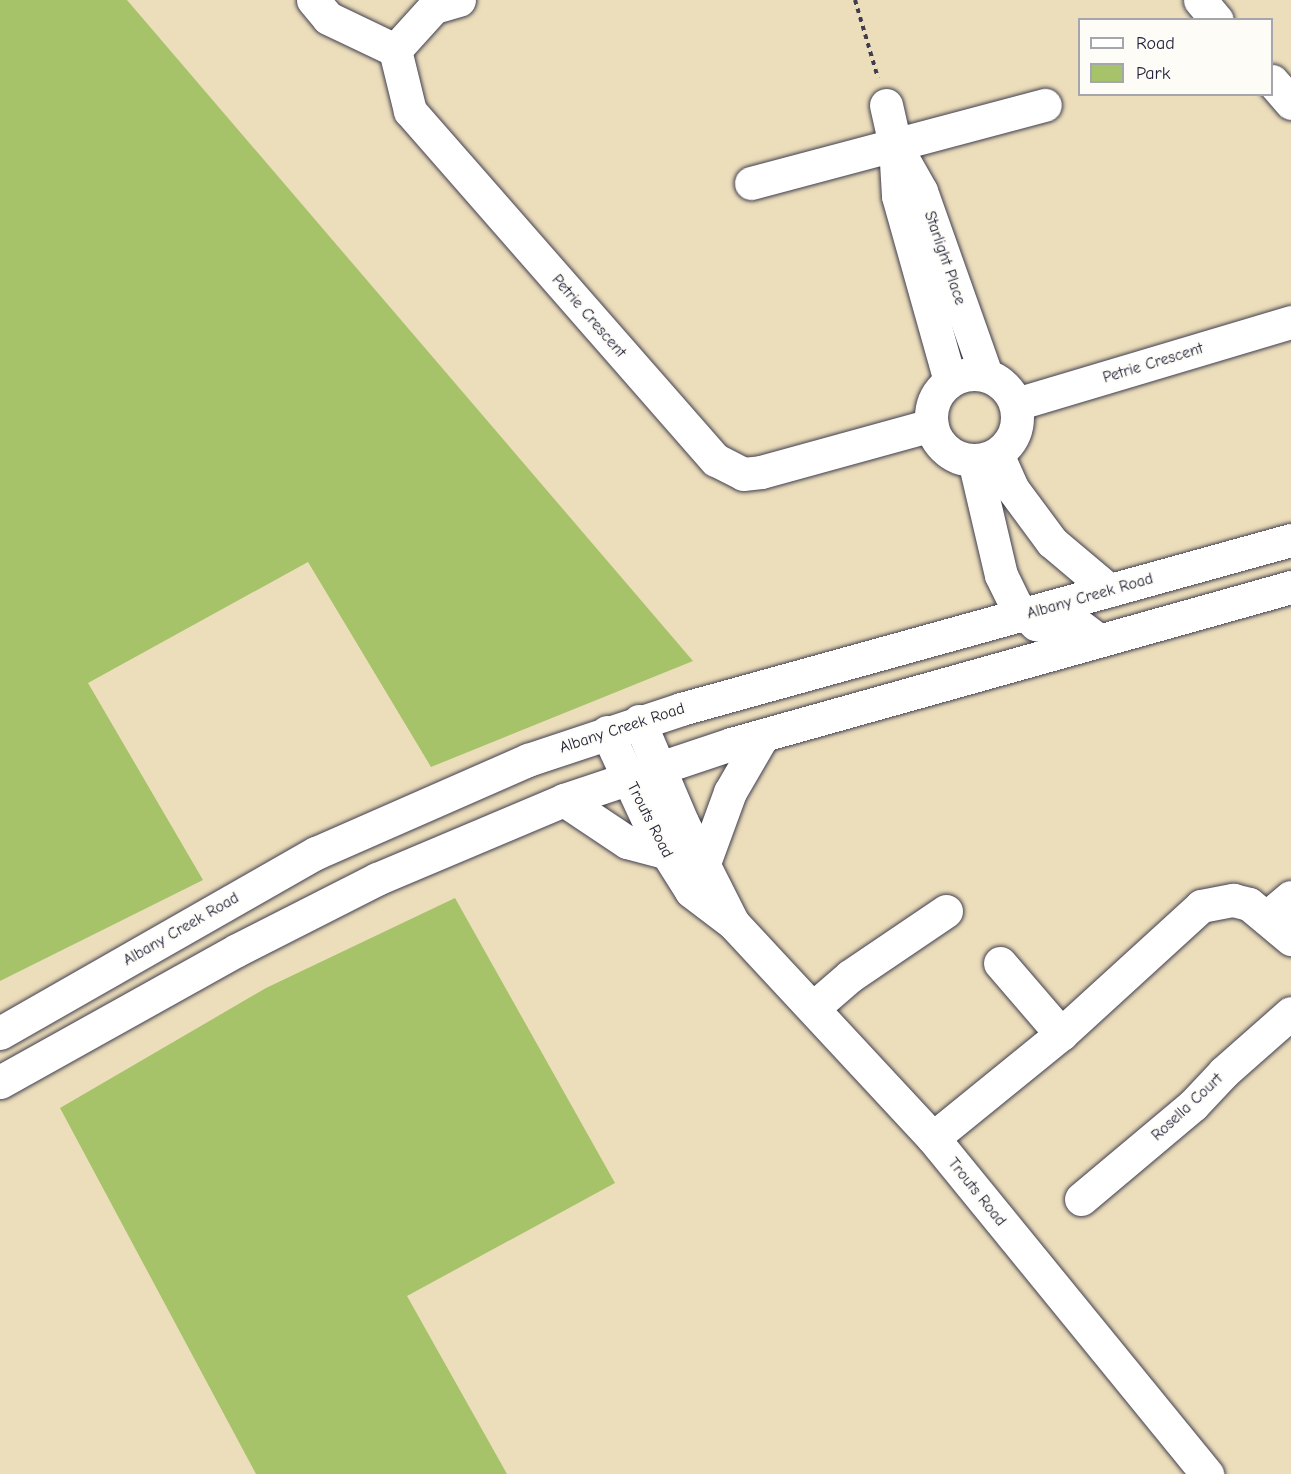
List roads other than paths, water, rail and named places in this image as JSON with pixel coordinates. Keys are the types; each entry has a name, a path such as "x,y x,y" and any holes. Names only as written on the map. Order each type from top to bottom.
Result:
{"street":[{"path":"313,0 328,18 395,50 434,7 459,0"},
{"path":"1200,0 1215,18"},
{"name":"Petrie Crescent","path":"395,50 410,111 704,449 728,470 743,474 787,467 932,424"},
{"path":"1273,82 1291,103"},
{"name":"Starlight Place","path":"886,105 895,145 898,196 950,381"},
{"path":"751,183 1045,105"},
{"name":"Starlight Place","path":"895,145 921,191 986,375"},
{"name":"Petrie Crescent","path":"1016,404 1291,322"},
{"path":"985,457 1014,434 1016,404 999,382 986,375 950,381 937,395 932,424 945,449 985,457 1012,488 1052,542 1109,590"},
{"path":"985,457 1001,575 1023,614 1046,628 1077,624 1098,640"},
{"name":"Albany Creek Road","path":"0,1033 337,843 528,760 639,721 1291,540"},
{"path":"0,1082 237,950 368,883 564,800 658,766 763,735 1291,587"},
{"name":"Trouts Road","path":"639,721 658,766 733,922"},
{"name":"Trouts Road","path":"607,732 665,852 691,891 733,922 933,1138 1207,1474"},
{"path":"704,863 730,792 763,735"},
{"path":"564,800 627,842 665,852"},
{"path":"1267,917 1291,897"},
{"path":"933,1138 1061,1034 1201,906 1233,900 1250,904 1291,939"},
{"path":"813,1008 850,976 946,911"},
{"path":"1000,963 1061,1034"},
{"name":"Rosella Court","path":"1081,1199 1193,1105 1224,1072 1291,1013"}]}
